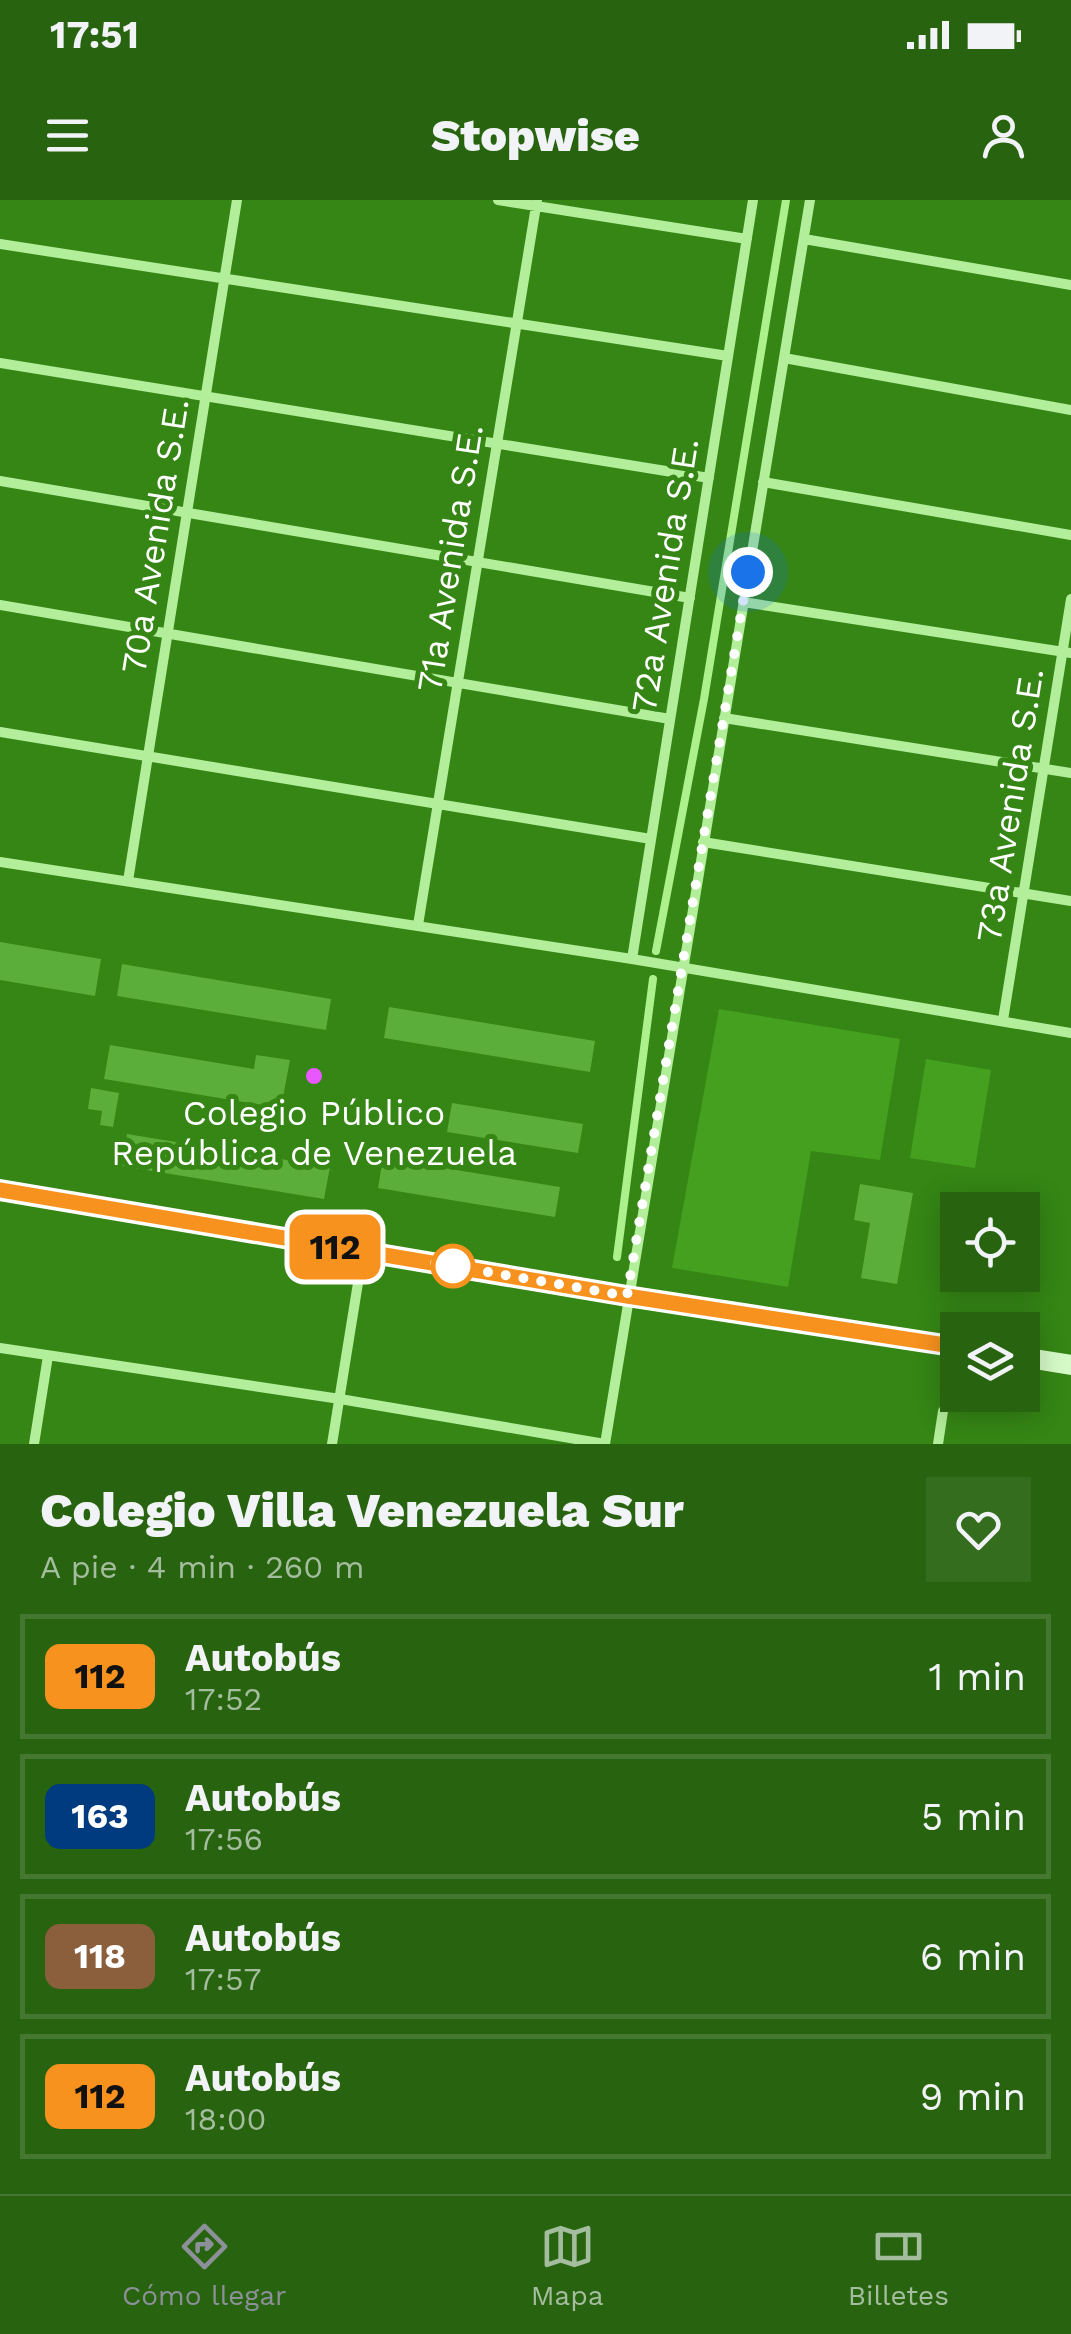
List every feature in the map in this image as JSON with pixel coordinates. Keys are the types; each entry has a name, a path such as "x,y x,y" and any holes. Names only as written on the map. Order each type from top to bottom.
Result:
{"street":[{"name":"70a Avenida S.E.","path":"128,881 237,200"},
{"path":"498,200 747,239"},
{"name":"72a Avenida S.E.","path":"632,959 753,200"},
{"path":"0,1348 605,1444 810,200"},
{"name":"71a Avenida S.E.","path":"418,924 536,203"},
{"path":"804,239 1071,284"},
{"path":"0,244 728,356"},
{"path":"784,358 1071,410"},
{"path":"0,363 708,478"},
{"path":"0,481 690,598"},
{"path":"763,482 1071,535"},
{"name":"73a Avenida S.E.","path":"1003,1020 1067,652 1071,599"},
{"path":"743,602 1067,652"},
{"path":"0,605 670,719"},
{"path":"724,718 1071,772"},
{"path":"0,732 651,839"},
{"path":"704,842 1071,902"},
{"path":"0,862 418,924 1071,1033"},
{"path":"0,1190 627,1296 940,1344"},
{"path":"332,1444 363,1252"},
{"path":"34,1444 48,1356"},
{"path":"1040,1360 1071,1365"},
{"path":"938,1444 942,1412"}],"green space":[{"path":"719,1009 900,1039 880,1160 811,1151 788,1287 672,1268"},
{"path":"926,1059 991,1070 975,1168 910,1158"}],"building":[{"path":"0,942 101,959 95,996 0,980"},
{"path":"122,964 331,999 326,1030 117,996"},
{"path":"389,1007 595,1041 590,1072 384,1038"},
{"path":"110,1045 254,1069 256,1055 290,1060 281,1108 104,1079"},
{"path":"91,1088 119,1093 113,1127 100,1125 102,1111 88,1109"},
{"path":"452,1103 583,1124 578,1153 447,1132"},
{"path":"127,1134 330,1167 324,1199 122,1166"},
{"path":"383,1158 560,1187 555,1217 378,1188"},
{"path":"860,1184 913,1193 897,1284 861,1278 870,1223 854,1220"}],"waterway":[{"path":"656,951 704,699 786,200"},
{"path":"617,1257 653,979"}],"bus line":[{"name":"112","path":"0,1190 627,1296 940,1344"}],"place":[{"name":"Colegio Público República de Venezuela","path":"314,1076"}],"route":[{"path":"453,1266 435,1263 627,1296 748,572"}]}
